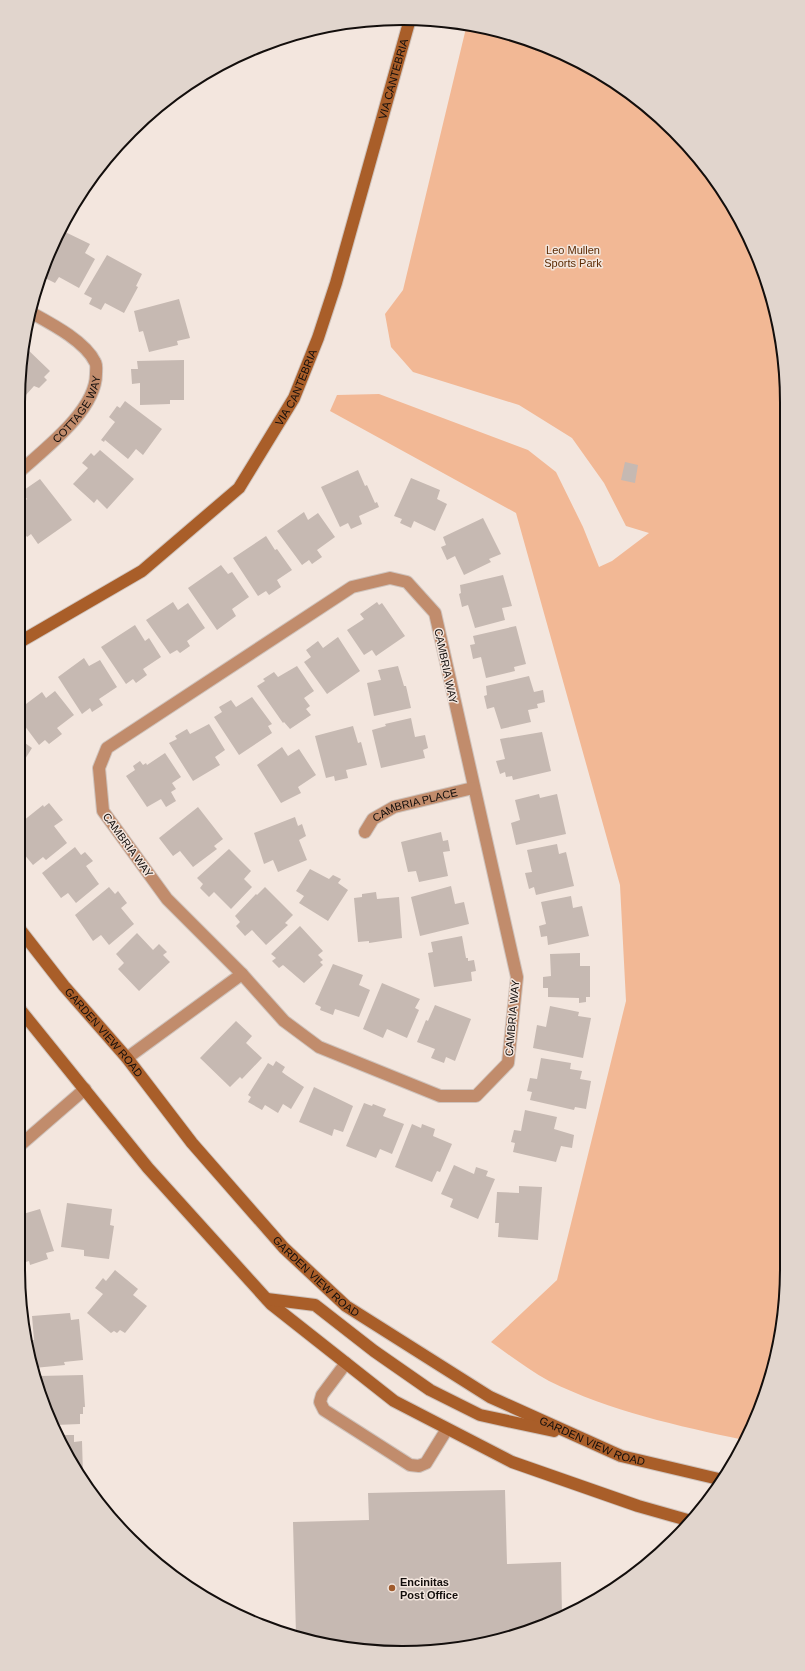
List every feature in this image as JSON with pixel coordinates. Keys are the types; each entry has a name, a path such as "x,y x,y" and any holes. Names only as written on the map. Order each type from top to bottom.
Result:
{"main road":[{"name":"VIA CANTEBRIA","path":"25,639 142,571 239,488 294,398 318,338 336,283 408,25"},
{"name":"GARDEN VIEW ROAD","path":"25,936 64,986 127,1058 192,1143 279,1242 346,1306 490,1397 622,1456 716,1478"},
{"path":"25,1016 148,1168 267,1299 394,1401 512,1462 638,1506 684,1519"},
{"path":"267,1299 315,1305 374,1351 430,1390 480,1415 579,1436"}],"street":[{"name":"COTTAGE WAY","path":"25,467 76,420 96,385 96,363 82,346 62,330 35,315"},
{"name":"CAMBRIA WAY","path":"390,578 407,582 435,613 473,788 517,977 508,1063 476,1096 440,1096 319,1047 284,1021 242,974 167,899 103,811 100,768 107,748 352,587 390,578"},
{"name":"CAMBRIA PLACE","path":"365,832 373,819 394,807 473,788"},
{"path":"127,1058 242,974"},
{"path":"25,1141 85,1089"},
{"path":"346,1363 322,1395 320,1402 324,1410 410,1465 419,1466 426,1463 447,1429"}],"green space":[{"name":"Leo Mullen Sports Park","path":"465,30 524,45 569,64 612,89 651,119 686,154 716,193 741,236 760,281 773,329 777,353 780,402 780,1268 777,1318 773,1342 760,1390 739,1439 669,1423 620,1409 572,1392 549,1381 491,1342 557,1280 626,1001 620,885 516,513 330,411 337,395 379,394 528,450 556,472 583,527 599,567 612,561 649,533 626,526 604,483 572,438 519,405 413,372 391,347 385,314 403,290"}],"building":[{"path":"66,232 90,244 85,253 95,259 79,288 59,277 55,283 46,278"},
{"path":"107,255 142,274 136,286 138,287 124,313 105,303 101,310 89,304 92,298 84,294"},
{"path":"179,299 190,338 177,341 178,345 149,352 143,331 139,332 134,311"},
{"path":"28,350 50,371 44,377 47,380 39,388 34,386 25,396"},
{"path":"184,360 184,400 170,400 170,404 140,405 140,383 132,384 131,369 138,369 137,361"},
{"path":"125,401 162,429 143,455 136,449 128,459 105,440 104,442 101,440 115,422 109,417 117,406 120,408"},
{"path":"100,450 134,479 107,509 97,499 94,503 73,484 88,468 82,463 91,453 94,456"},
{"path":"625,462 638,465 635,483 621,480"},
{"path":"358,470 365,486 367,485 375,503 377,502 379,507 359,516 362,524 351,529 348,523 340,527 321,487"},
{"path":"411,478 440,490 437,499 447,504 435,531 414,521 411,528 400,523 402,519 394,516"},
{"path":"40,479 72,520 38,544 31,534 27,537 25,534 25,501 27,499 25,497 25,489"},
{"path":"304,512 308,520 318,513 335,537 317,550 322,557 312,564 309,560 302,565 277,531"},
{"path":"483,518 501,554 489,559 491,562 464,575 455,556 447,560 441,547 446,545 443,537"},
{"path":"266,536 275,550 277,549 292,570 277,580 281,587 269,595 266,591 258,596 233,558"},
{"path":"221,565 228,574 232,572 249,597 232,609 236,616 217,630 188,588"},
{"path":"503,575 512,606 502,608 505,620 475,628 468,605 462,607 459,594 461,593 460,585"},
{"path":"173,602 178,610 188,603 205,628 187,641 190,646 180,653 177,650 170,654 146,620"},
{"path":"377,602 379,605 382,603 405,636 376,656 372,650 364,655 347,630 364,619 360,614"},
{"path":"135,625 145,641 149,638 161,657 143,669 147,675 136,683 133,679 126,684 101,647"},
{"path":"516,626 526,664 514,667 515,671 486,678 481,657 473,659 470,645 475,644 473,636"},
{"path":"338,637 360,671 327,694 304,662 311,657 306,650 318,641 323,648"},
{"path":"84,658 89,666 100,660 117,687 99,699 103,705 92,712 90,708 82,714 58,677"},
{"path":"297,666 314,691 304,698 310,706 306,709 311,715 290,729 284,722 283,723 257,686 265,681 263,679 274,672 278,677"},
{"path":"398,666 404,686 406,686 411,708 374,716 367,683 381,680 378,670"},
{"path":"529,676 534,692 543,690 545,702 537,704 538,708 528,710 531,722 501,729 494,707 487,709 484,696 487,695 486,686"},
{"path":"55,691 74,715 57,728 62,734 49,744 45,740 39,745 25,726 25,705 42,692 46,698"},
{"path":"252,697 272,724 268,726 272,733 239,755 214,717 222,712 219,707 231,700 236,707"},
{"path":"411,718 415,737 425,735 428,748 423,750 425,758 381,768 372,730 386,726 385,724"},
{"path":"209,724 225,750 215,757 220,765 193,781 169,743 177,739 175,736 187,729 190,734"},
{"path":"353,726 358,743 361,742 367,765 346,770 348,778 335,781 334,776 326,778 315,736"},
{"path":"542,732 551,771 513,780 512,776 506,777 505,772 500,774 496,761 505,759 500,739"},
{"path":"25,743 32,748 25,759"},
{"path":"282,747 288,756 299,749 316,775 298,787 301,793 281,803 257,765"},
{"path":"165,753 181,777 172,783 176,789 171,792 176,801 166,807 161,799 147,807 126,776 135,770 133,766 140,761 143,765 146,763 147,765"},
{"path":"539,794 540,798 557,794 566,834 516,845 511,823 520,820 515,800"},
{"path":"49,803 63,820 54,826 67,843 46,860 43,857 33,865 25,855 25,819 43,805 44,807"},
{"path":"198,807 223,839 214,846 217,849 193,867 180,851 173,856 159,838"},
{"path":"295,817 298,826 302,824 306,836 299,840 307,860 278,872 273,860 264,864 254,833"},
{"path":"441,832 443,841 448,840 450,851 443,852 448,876 419,882 416,871 408,872 401,842"},
{"path":"557,844 559,854 566,852 574,886 536,895 534,887 529,889 525,873 532,872 527,850"},
{"path":"75,847 81,855 85,852 93,861 86,866 99,884 76,903 68,893 61,898 42,873"},
{"path":"229,849 251,871 244,879 252,887 231,909 214,892 209,897 200,888 203,884 197,878"},
{"path":"310,869 329,879 333,875 341,879 338,883 348,890 328,921 299,903 304,896 296,891"},
{"path":"451,886 455,904 464,902 469,924 420,936 411,897"},
{"path":"109,887 115,894 118,891 127,903 121,908 134,924 109,945 101,935 93,941 75,915"},
{"path":"265,887 293,915 285,923 288,925 266,945 252,930 245,936 236,926 240,922 235,916 256,894 257,895"},
{"path":"376,892 377,899 399,897 402,938 369,943 369,941 358,942 354,898 362,897 362,894"},
{"path":"571,896 573,908 582,906 589,936 548,945 547,936 541,937 539,926 546,924 541,902"},
{"path":"300,926 323,951 318,955 323,960 320,962 323,965 304,983 283,965 279,968 272,961 276,958 271,954"},
{"path":"137,933 153,950 159,944 167,952 163,955 170,962 139,991 118,969 124,963 116,954"},
{"path":"462,936 466,958 468,958 468,961 474,960 476,971 471,972 472,981 434,987 428,953 433,952 431,942"},
{"path":"580,953 580,966 590,966 590,997 586,997 586,1002 579,1003 579,998 548,997 548,988 543,988 543,977 551,976 550,954"},
{"path":"333,964 363,975 359,985 370,990 359,1017 335,1009 333,1015 320,1010 321,1007 315,1004"},
{"path":"382,983 420,999 415,1008 419,1010 407,1038 387,1029 383,1038 363,1029"},
{"path":"435,1005 471,1019 455,1061 446,1057 444,1063 431,1058 435,1049 417,1042 426,1020 428,1021"},
{"path":"550,1006 579,1012 578,1016 591,1018 583,1058 533,1048 537,1025 546,1027"},
{"path":"236,1021 252,1036 246,1043 262,1058 242,1079 240,1077 230,1087 200,1058"},
{"path":"541,1058 571,1063 570,1069 582,1071 580,1079 591,1081 586,1109 575,1107 574,1110 530,1100 532,1092 527,1091 530,1078 537,1079"},
{"path":"276,1061 285,1067 282,1072 304,1087 291,1109 283,1104 278,1113 265,1105 262,1110 248,1102 251,1097 248,1095 268,1063 273,1066"},
{"path":"314,1087 353,1106 343,1132 334,1129 332,1136 299,1122"},
{"path":"364,1103 372,1106 373,1104 386,1109 383,1116 404,1124 392,1154 380,1149 376,1158 346,1146"},
{"path":"525,1110 557,1117 554,1129 574,1135 572,1148 561,1146 556,1162 513,1152 515,1143 511,1142 514,1130 521,1131"},
{"path":"412,1124 421,1128 422,1124 435,1129 433,1136 452,1144 440,1172 437,1171 432,1182 395,1167"},
{"path":"454,1165 474,1174 476,1167 488,1171 486,1176 495,1179 478,1219 450,1207 453,1199 441,1194"},
{"path":"519,1186 542,1187 538,1240 498,1237 499,1223 495,1223 497,1192 519,1193"},
{"path":"67,1203 112,1209 110,1225 114,1226 109,1259 84,1256 84,1250 61,1247"},
{"path":"40,1209 54,1251 46,1253 48,1259 30,1265 29,1261 25,1262 25,1213"},
{"path":"115,1270 138,1289 133,1295 147,1306 125,1333 120,1330 117,1333 114,1331 111,1333 87,1313 103,1294 95,1288 103,1278 106,1281"},
{"path":"70,1313 71,1320 79,1319 83,1360 64,1362 65,1365 38,1368 32,1340 34,1340 32,1316"},
{"path":"83,1375 85,1407 83,1407 83,1414 80,1414 80,1424 59,1425 41,1376"},
{"path":"64,1435 74,1435 74,1442 82,1441 83,1468"},
{"path":"505,1490 507,1564 561,1562 562,1610 524,1626 500,1633 452,1643 427,1645 402,1646 353,1643 329,1639 296,1630 293,1522 369,1520 368,1493"}],"place":[{"name":"Encinitas Post Office","path":"392,1588"}]}
